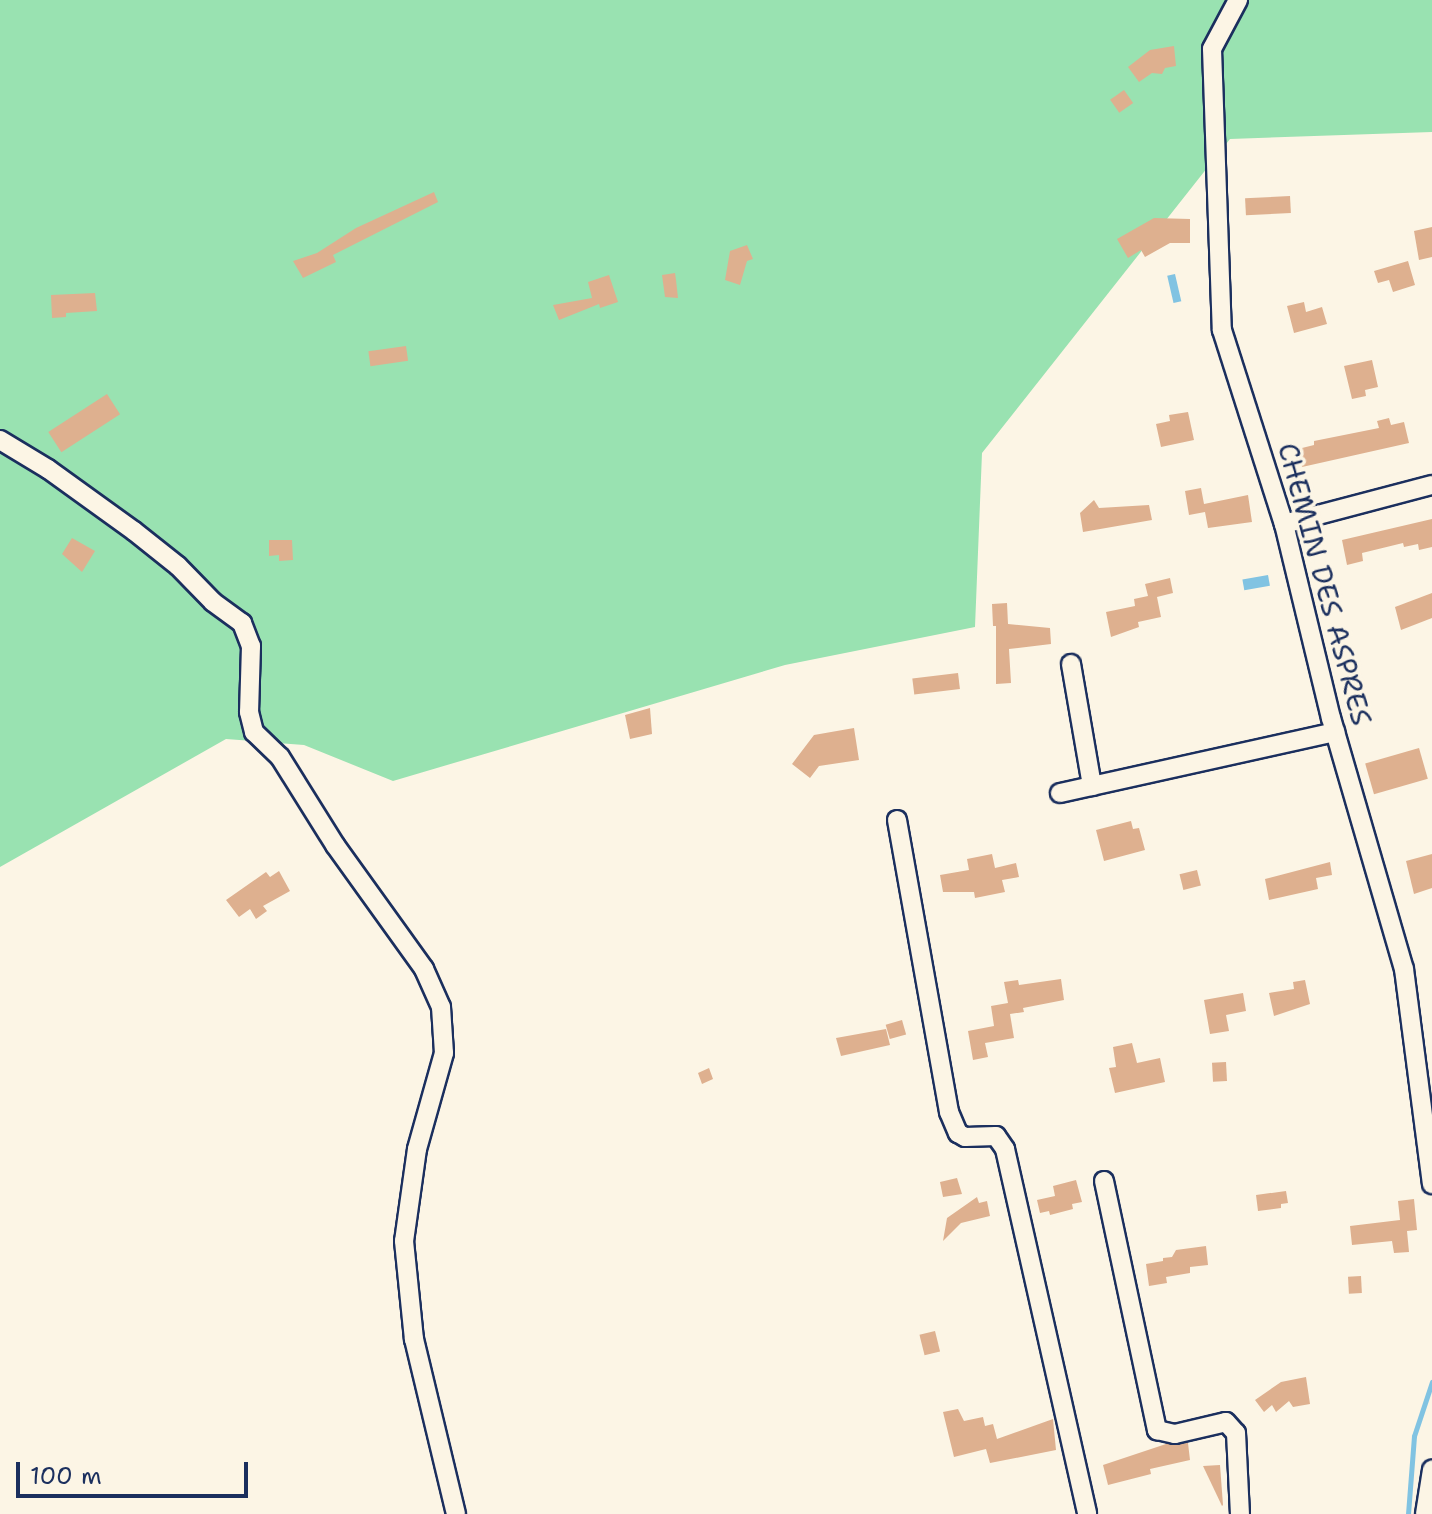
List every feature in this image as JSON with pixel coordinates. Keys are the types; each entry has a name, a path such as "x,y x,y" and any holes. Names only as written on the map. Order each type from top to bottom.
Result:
{"street":[{"name":"CHEMIN DES ASPRES","path":"1238,0 1212,49 1222,330 1284,524 1335,732 1404,969 1432,1184"},
{"path":"0,440 48,469 134,531 178,566 213,602 242,623 251,646 249,712 254,732 280,757 335,845 424,969 441,1007 444,1053 417,1149 404,1241 414,1339 456,1514"},
{"path":"1284,524 1432,485"},
{"path":"1071,664 1092,786"},
{"path":"1060,793 1335,732"},
{"path":"897,820 949,1112 958,1133 965,1137 996,1136 1005,1149 1087,1514"},
{"path":"1104,1181 1157,1430 1175,1434 1226,1422 1236,1433 1240,1514"},
{"path":"1425,1514 1432,1470"}],"green space":[{"path":"0,0 1432,0 1432,132 1230,139 982,453 975,627 785,665 393,781 304,745 226,739 0,867"}],"water":[{"path":"1175,274 1181,301 1174,303 1167,276"},
{"path":"1268,575 1270,586 1244,590 1242,580"}],"building":[{"path":"1174,46 1176,66 1165,68 1162,74 1152,73 1139,82 1128,67 1150,50"},
{"path":"1124,90 1133,103 1119,113 1110,100"},
{"path":"434,192 438,202 333,255 336,262 303,278 293,261 317,253 356,228"},
{"path":"1290,196 1291,213 1246,215 1245,198"},
{"path":"1154,218 1190,219 1190,243 1170,243 1145,257 1141,250 1128,258 1117,239"},
{"path":"1432,227 1432,257 1419,260 1414,231"},
{"path":"747,245 753,259 747,261 740,285 725,280 730,251"},
{"path":"1408,261 1415,285 1393,292 1389,280 1378,283 1374,271"},
{"path":"675,273 678,298 665,297 662,275"},
{"path":"609,275 618,302 600,308 599,304 559,320 553,305 592,298 588,282"},
{"path":"95,293 97,311 66,313 66,317 52,318 51,295"},
{"path":"1304,302 1306,312 1322,307 1327,324 1294,333 1287,306"},
{"path":"406,346 408,361 370,366 368,351"},
{"path":"1372,360 1378,387 1365,390 1366,396 1352,399 1344,366"},
{"path":"107,394 120,414 61,452 48,432"},
{"path":"1188,412 1194,440 1161,447 1156,424 1170,421 1169,415"},
{"path":"1389,418 1391,425 1404,422 1409,443 1302,467 1298,449 1314,445 1314,441 1379,428 1377,421"},
{"path":"1201,488 1204,504 1248,495 1252,522 1208,528 1205,512 1189,515 1185,491"},
{"path":"1094,500 1099,508 1149,505 1152,520 1083,532 1080,513"},
{"path":"1432,519 1432,547 1419,550 1418,544 1404,547 1403,543 1362,553 1363,561 1347,565 1342,540"},
{"path":"72,538 95,551 82,572 62,554"},
{"path":"269,540 292,540 293,560 279,561 279,555 269,556"},
{"path":"1170,578 1173,593 1157,597 1161,617 1138,622 1139,627 1111,637 1106,612 1135,606 1134,599 1148,596 1145,584"},
{"path":"1432,593 1432,618 1401,630 1395,607"},
{"path":"1007,603 1008,624 1050,628 1051,644 1009,649 1011,683 996,684 996,626 993,626 992,604"},
{"path":"958,673 960,689 914,694 912,679"},
{"path":"650,708 652,734 630,739 625,715"},
{"path":"854,728 859,760 819,766 810,778 792,764 814,735"},
{"path":"1419,748 1428,779 1374,794 1365,763"},
{"path":"1131,821 1133,829 1139,828 1145,850 1104,861 1096,830"},
{"path":"992,854 995,868 1016,863 1019,877 1002,880 1005,892 975,898 974,892 943,892 940,875 969,870 967,859"},
{"path":"1432,854 1432,888 1414,894 1406,861"},
{"path":"1330,862 1332,875 1316,878 1318,889 1269,900 1265,879"},
{"path":"1197,870 1201,886 1183,890 1180,874"},
{"path":"279,871 290,891 263,906 267,911 256,919 250,909 239,917 226,900 266,872 270,877"},
{"path":"1061,979 1064,1000 1023,1008 1024,1012 1010,1014 1014,1038 985,1043 988,1057 973,1060 968,1031 994,1026 991,1006 1008,1003 1004,982 1018,980 1019,985"},
{"path":"1305,980 1310,1004 1274,1016 1269,993 1294,989 1293,982"},
{"path":"1243,993 1246,1011 1226,1015 1229,1031 1210,1034 1204,1000"},
{"path":"902,1020 906,1034 890,1039 886,1025"},
{"path":"886,1029 890,1045 841,1056 836,1038"},
{"path":"1132,1043 1137,1063 1160,1058 1165,1082 1115,1093 1109,1068 1116,1067 1113,1047"},
{"path":"1226,1062 1227,1081 1213,1082 1212,1063"},
{"path":"709,1068 713,1079 702,1084 698,1073"},
{"path":"957,1178 962,1194 943,1197 940,1182"},
{"path":"1076,1180 1082,1202 1072,1204 1073,1209 1050,1215 1049,1211 1040,1213 1037,1200 1055,1196 1053,1186"},
{"path":"1286,1191 1288,1203 1281,1204 1281,1208 1258,1211 1256,1195"},
{"path":"977,1197 979,1203 987,1201 990,1216 961,1223 943,1241 947,1218"},
{"path":"1414,1199 1417,1230 1407,1231 1409,1252 1394,1253 1392,1241 1352,1245 1350,1226 1400,1220 1398,1201"},
{"path":"1206,1246 1208,1265 1190,1267 1190,1273 1166,1277 1167,1283 1149,1286 1146,1264 1172,1257 1176,1250"},
{"path":"1361,1276 1362,1293 1349,1294 1348,1277"},
{"path":"935,1331 940,1351 925,1355 919,1335"},
{"path":"1306,1377 1310,1404 1293,1407 1289,1401 1276,1412 1272,1405 1264,1412 1255,1400 1281,1382"},
{"path":"958,1409 964,1421 983,1417 985,1426 993,1424 997,1439 1053,1419 1056,1450 990,1463 986,1449 954,1457 943,1412"},
{"path":"1188,1443 1190,1460 1150,1469 1151,1474 1108,1485 1103,1465 1166,1444"},
{"path":"1220,1465 1223,1505 1222,1506 1203,1466"}],"waterway":[{"path":"1408,1514 1414,1436 1432,1382"}]}
